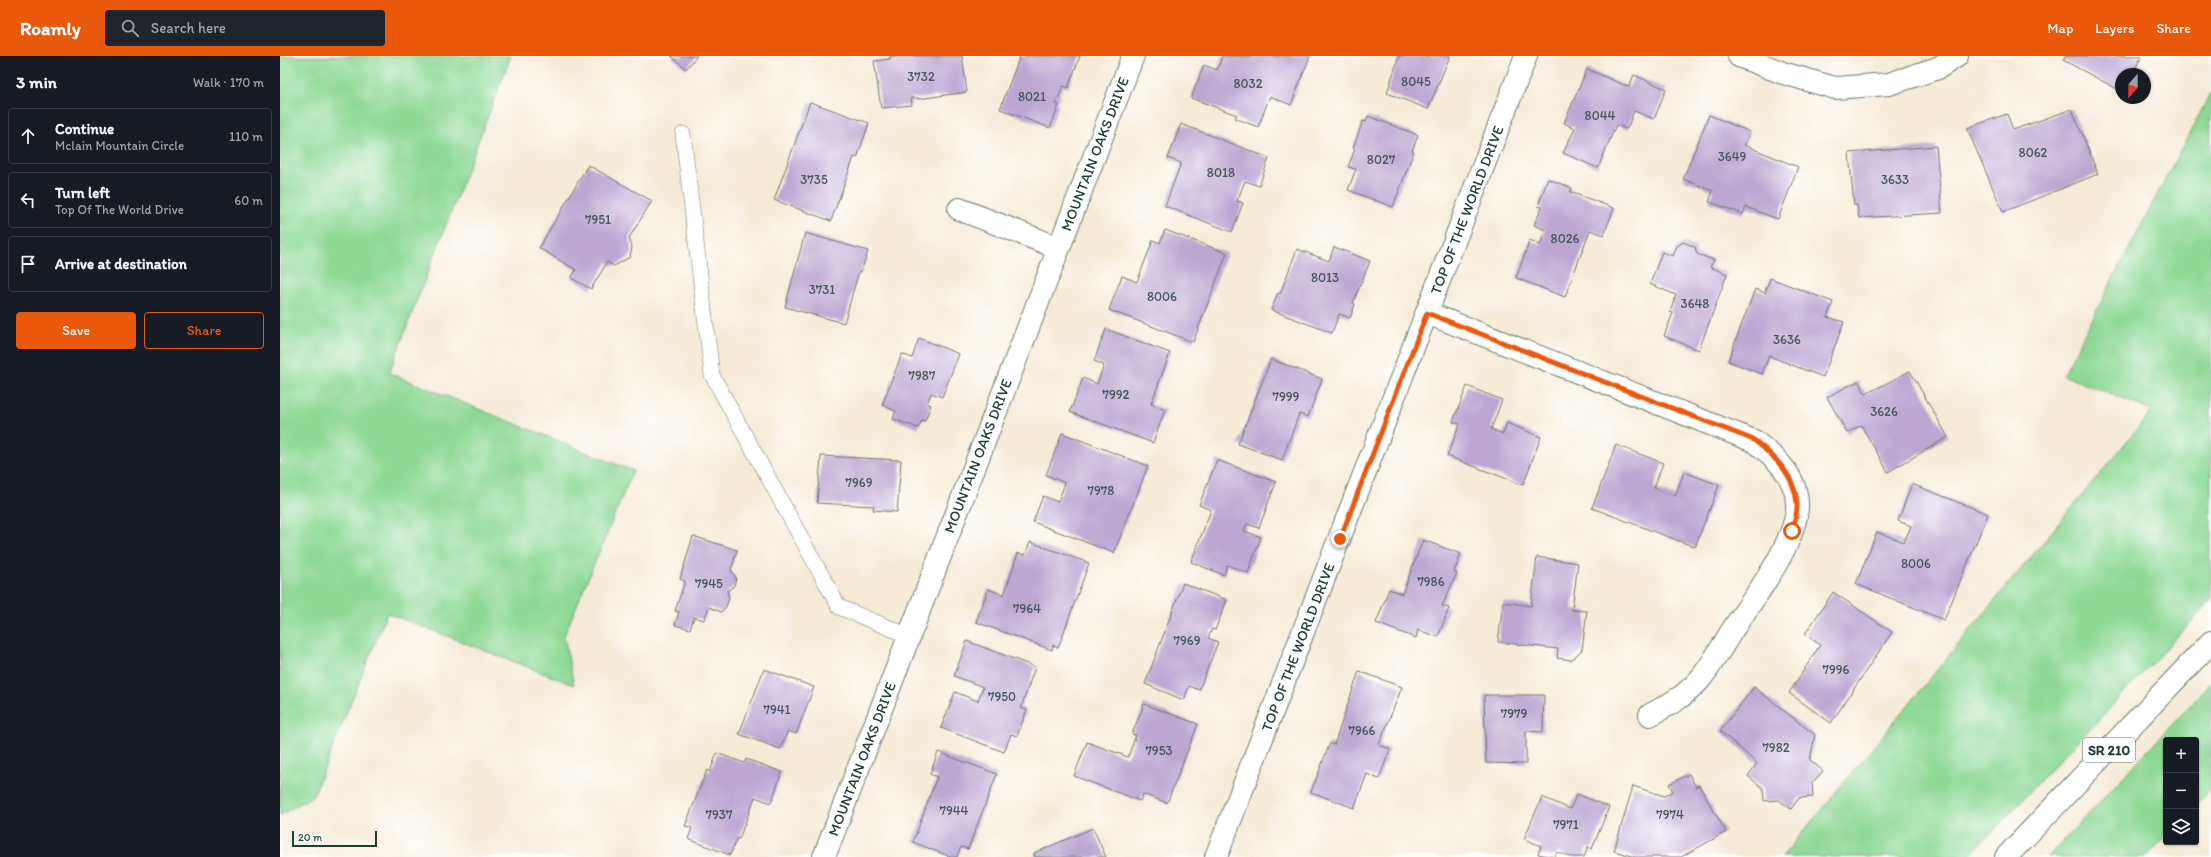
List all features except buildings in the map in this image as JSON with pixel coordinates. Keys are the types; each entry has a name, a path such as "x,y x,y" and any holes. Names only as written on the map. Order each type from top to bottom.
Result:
{"street":[{"name":"MOUNTAIN OAKS DRIVE","path":"824,857 1133,56"},
{"name":"TOP OF THE WORLD DRIVE","path":"1216,857 1526,56"},
{"path":"1739,56 1783,73 1835,88 1889,84 1938,68 1957,56"},
{"path":"959,209 1059,248"},
{"path":"1427,313 1754,440 1776,457 1791,479 1797,503 1792,531 1780,556 1701,678 1678,700 1650,715"},
{"name":"SR 210","path":"2006,857 2211,642"}],"lane":[{"path":"683,134 712,375 839,607 909,636"}],"green space":[{"path":"280,56 511,56 389,373 633,471 564,636 574,685 387,613 313,796 280,815"},
{"path":"2211,92 2211,601 1968,857 1782,857 2152,411 2063,375"},
{"path":"2211,683 2211,789 2199,801 2199,737 2163,737 2163,839 2146,857 2048,857"}],"route":[{"path":"1340,539 1427,313 1754,440 1776,457 1791,479 1797,503 1792,531"}]}
